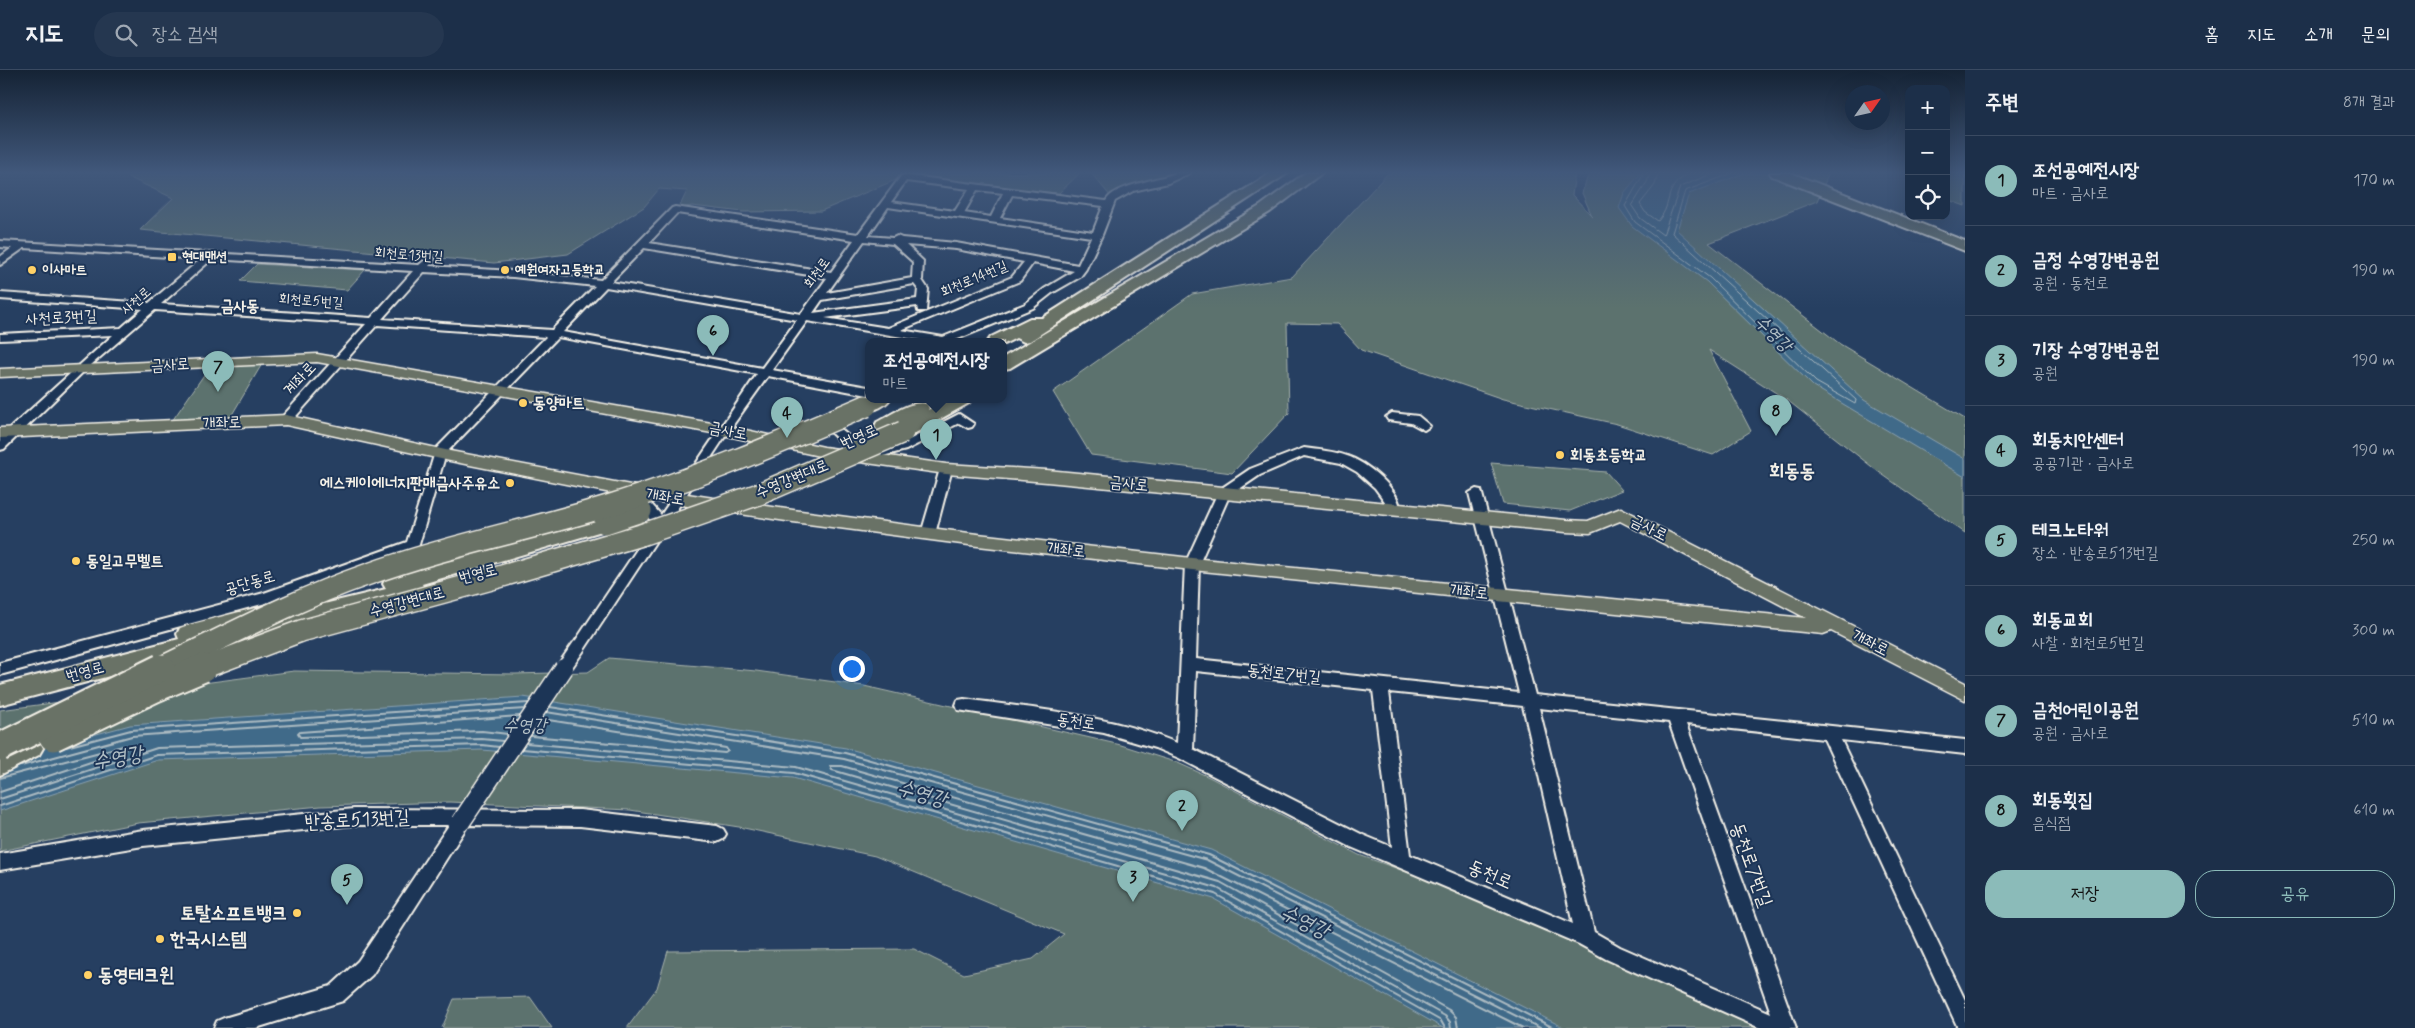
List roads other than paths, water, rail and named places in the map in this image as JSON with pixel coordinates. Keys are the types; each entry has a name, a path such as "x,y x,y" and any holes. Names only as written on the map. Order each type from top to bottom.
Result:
{"highway":[{"path":"1007,348 1212,218"},
{"path":"1007,362 1250,218"},
{"path":"1904,218 1962,240"},
{"path":"1919,220 1962,240"},
{"path":"1003,338 1083,299"},
{"path":"1007,374 1098,309"},
{"name":"번영로","path":"0,695 134,658 519,563 608,529 767,477 875,407 893,403"},
{"name":"번영로","path":"875,407 906,403"},
{"path":"0,763 13,744 293,603 336,586 393,566 610,506 744,458 875,407 918,403"},
{"name":"수영강변대로","path":"13,744 224,659 301,631 499,577 641,535 759,494 875,407"},
{"name":"번영로","path":"0,681 417,578 525,548 608,529"}],"main road":[{"name":"금사로","path":"0,373 317,358 722,430 795,445 946,469 1047,476 1590,527 1621,514 1829,622"},
{"name":"개좌로","path":"6,433 286,420 632,491 928,534 1192,564 1823,627 1829,622 1965,692"}],"street":[{"path":"440,452 557,334 668,218"},
{"path":"726,218 862,238 897,239 956,246 1030,262 1081,269"},
{"name":"회천로","path":"661,524 722,430 806,318 817,298 875,218"},
{"path":"980,218 1097,235"},
{"path":"951,338 1029,306 1048,291 1076,276 1097,235 1103,218"},
{"name":"회천로14번길","path":"897,239 898,243 918,261 917,280 923,289 923,316"},
{"name":"회천로13번길","path":"0,244 513,274 604,284 806,318"},
{"path":"0,262 22,245"},
{"path":"642,245 834,276"},
{"name":"사천로","path":"0,446 6,433 211,255"},
{"path":"340,361 430,259"},
{"name":"회천로14번길","path":"888,332 1016,279 1030,262"},
{"name":"회천로14번길","path":"817,298 917,280"},
{"name":"회천로5번길","path":"0,296 376,320 557,334 765,372"},
{"name":"회천로14번길","path":"806,318 831,312 922,302"},
{"path":"806,318 925,338"},
{"name":"사천로3번길","path":"0,338 124,331"},
{"name":"계좌로","path":"286,420 340,361"},
{"path":"765,372 875,407"},
{"path":"795,445 875,407"},
{"path":"1392,417 1414,419 1424,426"},
{"path":"832,428 863,457 888,454 931,436 959,418 968,424"},
{"name":"공단동로","path":"0,669 144,628 266,598 413,546 440,452"},
{"path":"1185,753 1192,564 1224,493 1255,472 1304,452 1344,459 1362,469 1380,485 1393,502 1393,510"},
{"path":"928,534 946,469"},
{"name":"개좌로","path":"224,1028 336,994 365,968 661,524 632,491"},
{"name":"개좌로","path":"1476,493 1529,700"},
{"name":"동천로7번길","path":"1189,664 1965,747"},
{"path":"1380,684 1402,862"},
{"path":"1529,700 1586,938"},
{"name":"동천로","path":"964,705 1105,726 1155,739 1402,862 1586,938 1613,953 1784,1028"},
{"name":"동천로7번길","path":"1675,716 1784,1028"},
{"path":"1829,733 1965,1021"},
{"name":"반송로513번길","path":"0,862 143,838 354,817 580,818 716,834"}],"water":[{"name":"수영강","path":"1626,218 1681,218 1677,230 1864,400 1965,459 1965,477 1813,386 1707,282 1632,226"},
{"name":"수영강","path":"523,697 846,748 1211,850 1565,1028 1443,1028 1214,899 793,778 482,750 158,760 0,811 0,760 130,725"}],"place":[{"name":"현대맨션","path":"172,257"},
{"name":"이사마트","path":"32,270"},
{"name":"예원여자고등학교","path":"505,270"},
{"name":"회동교회","path":"713,356"},
{"name":"금천어린이공원","path":"218,392"},
{"name":"동양마트","path":"523,403"},
{"name":"회동횟집","path":"1776,436"},
{"name":"회동치안센터","path":"787,438"},
{"name":"회동초등학교","path":"1560,455"},
{"name":"조선공예전시장","path":"936,460"},
{"name":"에스케이에너지판매금사주유소","path":"510,483"},
{"name":"동일고무벨트","path":"76,561"},
{"name":"금정 수영강변공원","path":"1182,831"},
{"name":"기장 수영강변공원","path":"1133,902"},
{"name":"테크노타워","path":"347,905"},
{"name":"토탈소프트뱅크","path":"297,913"},
{"name":"한국시스템","path":"160,939"},
{"name":"동영테크윈","path":"88,975"}],"district":[{"name":"금사동","path":"240,306"},
{"name":"회동동","path":"1792,471"}]}
